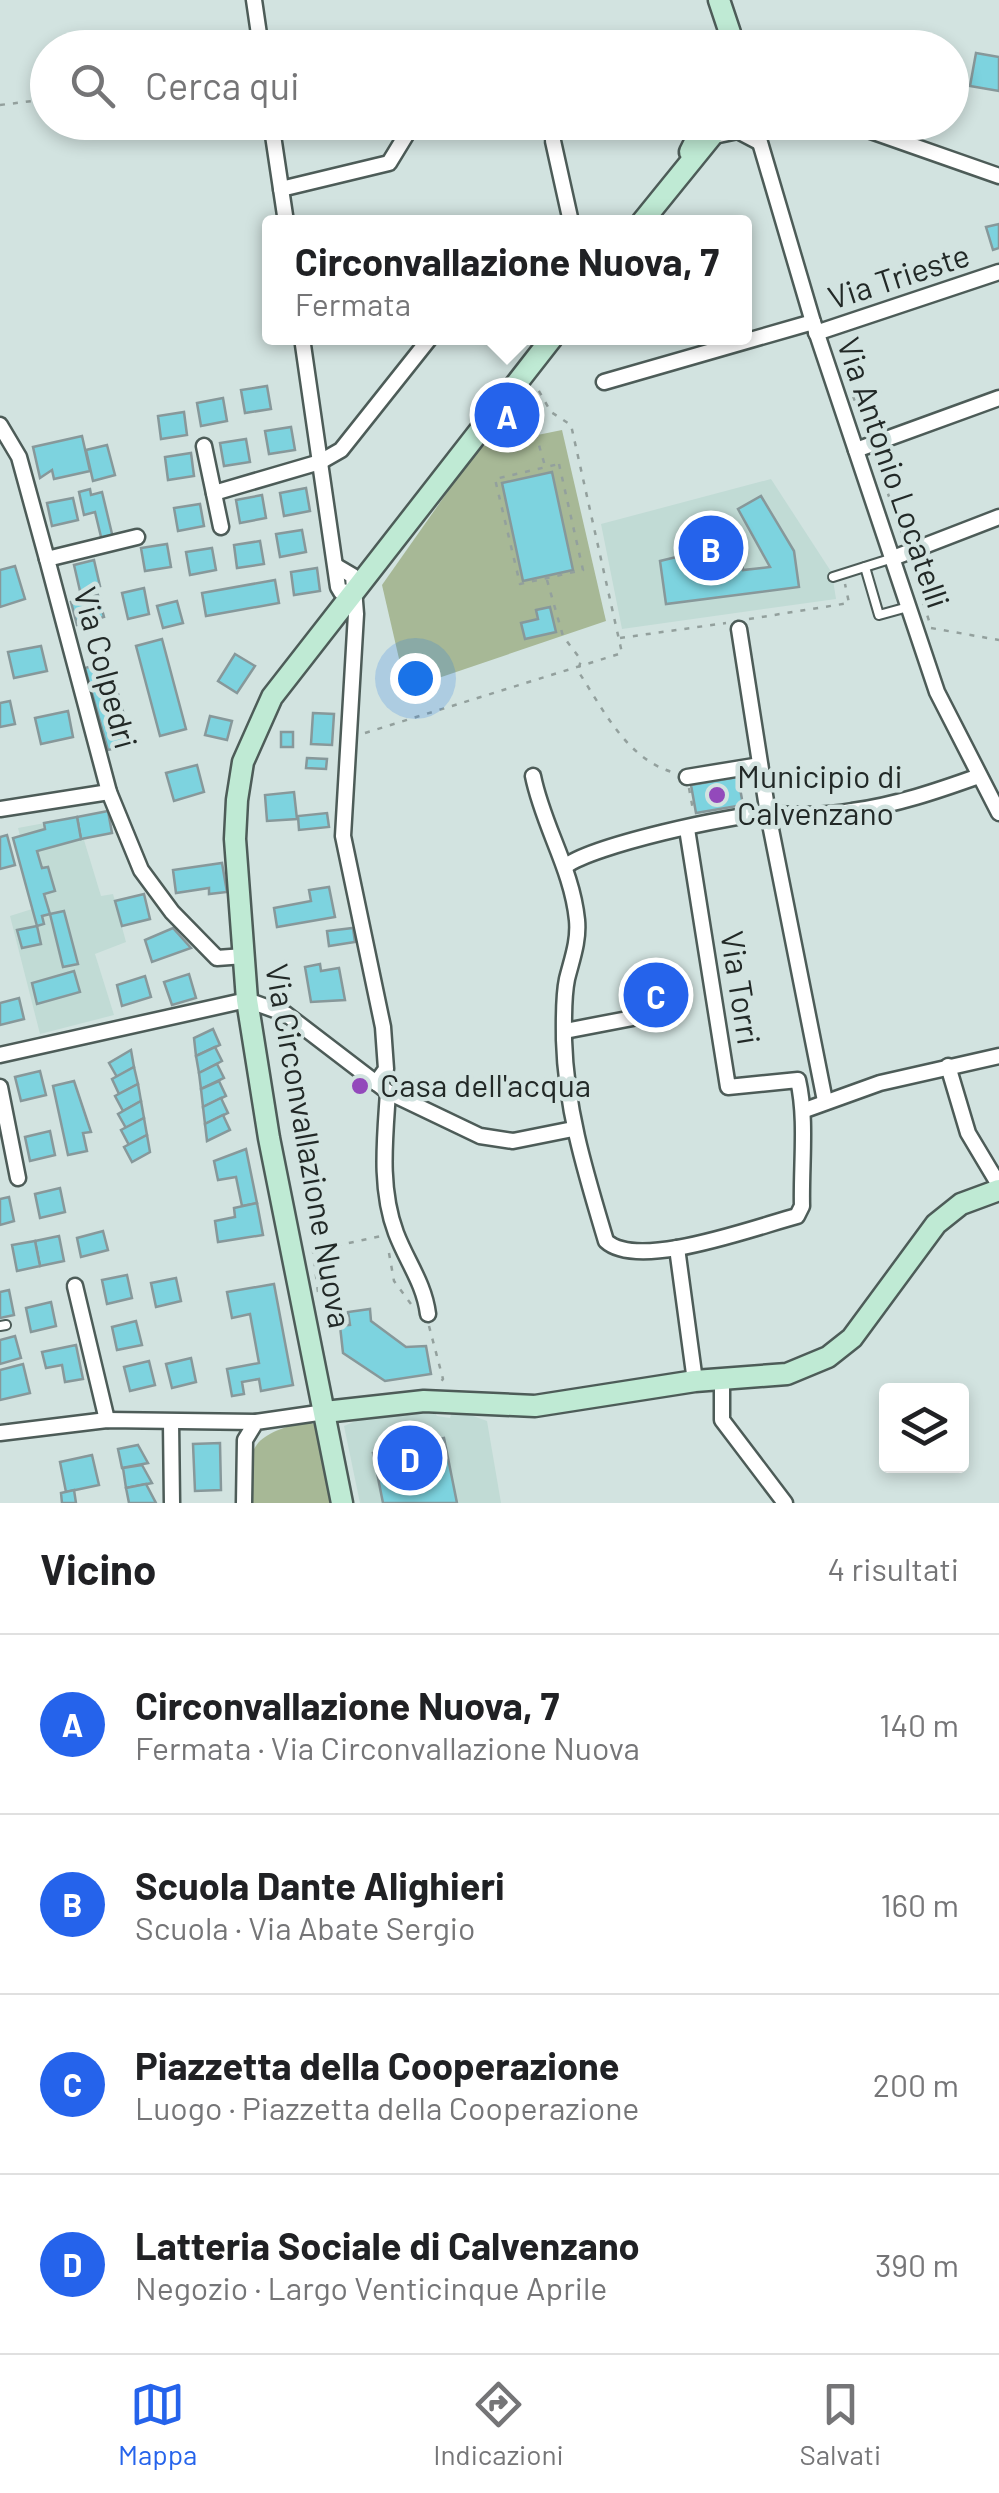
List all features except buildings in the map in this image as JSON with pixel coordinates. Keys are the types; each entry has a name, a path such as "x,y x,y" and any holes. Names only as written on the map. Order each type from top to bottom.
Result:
{"main road":[{"path":"721,6 729,30"},
{"path":"647,215 704,140"},
{"name":"Via Circonvallazione Nuova","path":"342,1503 269,1138 246,1000 235,839 244,762 272,697 546,345"},
{"path":"326,1412 424,1401 467,1405 590,1401 695,1381 722,1382 787,1374 828,1357 873,1314 936,1224 961,1204 999,1187"}],"street":[{"path":"254,0 258,30"},
{"path":"274,140 285,215"},
{"path":"281,189 389,163 403,140"},
{"name":"Via Antonio Locatelli","path":"758,140 815,328 864,447 901,556 910,606 937,692 999,813"},
{"path":"896,140 999,176"},
{"path":"553,141 569,215"},
{"name":"Via Trieste","path":"752,344 999,272"},
{"path":"303,345 336,566 353,576 356,614 343,836 383,1027 384,1178 396,1235 424,1290 425,1316"},
{"path":"214,493 320,462 342,450 424,345"},
{"name":"Via Trieste","path":"604,382 749,345"},
{"path":"864,447 999,398"},
{"name":"Via Colpedri","path":"0,426 19,457 109,792 141,870 172,912 217,958 244,956"},
{"path":"204,446 221,527"},
{"path":"901,556 999,517"},
{"name":"Via Colpedri","path":"46,559 138,537"},
{"path":"739,629 768,814 817,1073 826,1101"},
{"path":"688,777 760,765"},
{"path":"533,776 541,817 566,866 577,931 566,984 564,1031 572,1129 606,1241 624,1252 677,1248 796,1216 802,1206 800,1129 805,1110 948,1066 999,1056"},
{"path":"566,866 584,854 768,814 850,812 913,800 978,776"},
{"path":"0,809 109,792"},
{"name":"Via Torri","path":"691,829 728,1087 798,1080 805,1110"},
{"path":"0,1054 246,1000 286,1014 382,1087 480,1136 513,1141 572,1129"},
{"path":"564,1031 638,1017"},
{"path":"948,1066 968,1133 999,1187"},
{"path":"0,1087 18,1178"},
{"path":"677,1248 695,1381"},
{"path":"75,1286 107,1420"},
{"path":"722,1382 722,1420 785,1503"},
{"path":"0,1434 107,1420 256,1422 326,1412"},
{"path":"170,1422 172,1503"},
{"path":"244,1503 246,1440 256,1422"}],"lane":[{"path":"481,428 504,433 524,410 519,379"},
{"path":"833,577 901,556"},
{"path":"865,567 879,615 910,606"}],"path":[{"path":"0,105 30,101"},
{"path":"349,738 622,653 571,426 551,412 519,379"},
{"path":"849,384 864,447 901,556 932,631 999,640"},
{"path":"518,416 536,435 546,467"},
{"path":"559,464 584,570 520,584 495,479 546,467 559,464"},
{"path":"547,578 563,636 581,660 578,671 624,740 656,768 688,777 691,829"},
{"path":"317,1302 313,1251 386,1235"},
{"path":"389,1250 394,1281 411,1304"},
{"path":"425,1316 432,1329 443,1379 435,1388"}],"shaded area":[{"path":"771,479 832,573 836,599 622,629 601,524"},
{"path":"77,817 101,896 113,894 126,942 95,954 114,1015 40,1034 10,916 32,909 13,838 20,836 18,828"},
{"path":"432,1409 437,1416 450,1418 452,1412 462,1412 487,1421 501,1503 360,1503 344,1426 363,1418"}],"green space":[{"path":"562,430 606,621 406,689 382,585 479,447"},
{"path":"306,1421 318,1426 335,1503 253,1503 250,1468 256,1447 273,1433"}],"place":[{"name":"Circonvallazione Nuova, 7","path":"507,415"},
{"name":"Scuola Dante Alighieri","path":"711,548"},
{"name":"Municipio di Calvenzano","path":"717,795"},
{"name":"Piazzetta della Cooperazione","path":"656,995"},
{"name":"Casa dell'acqua","path":"360,1086"},
{"name":"Latteria Sociale di Calvenzano","path":"410,1458"}]}
